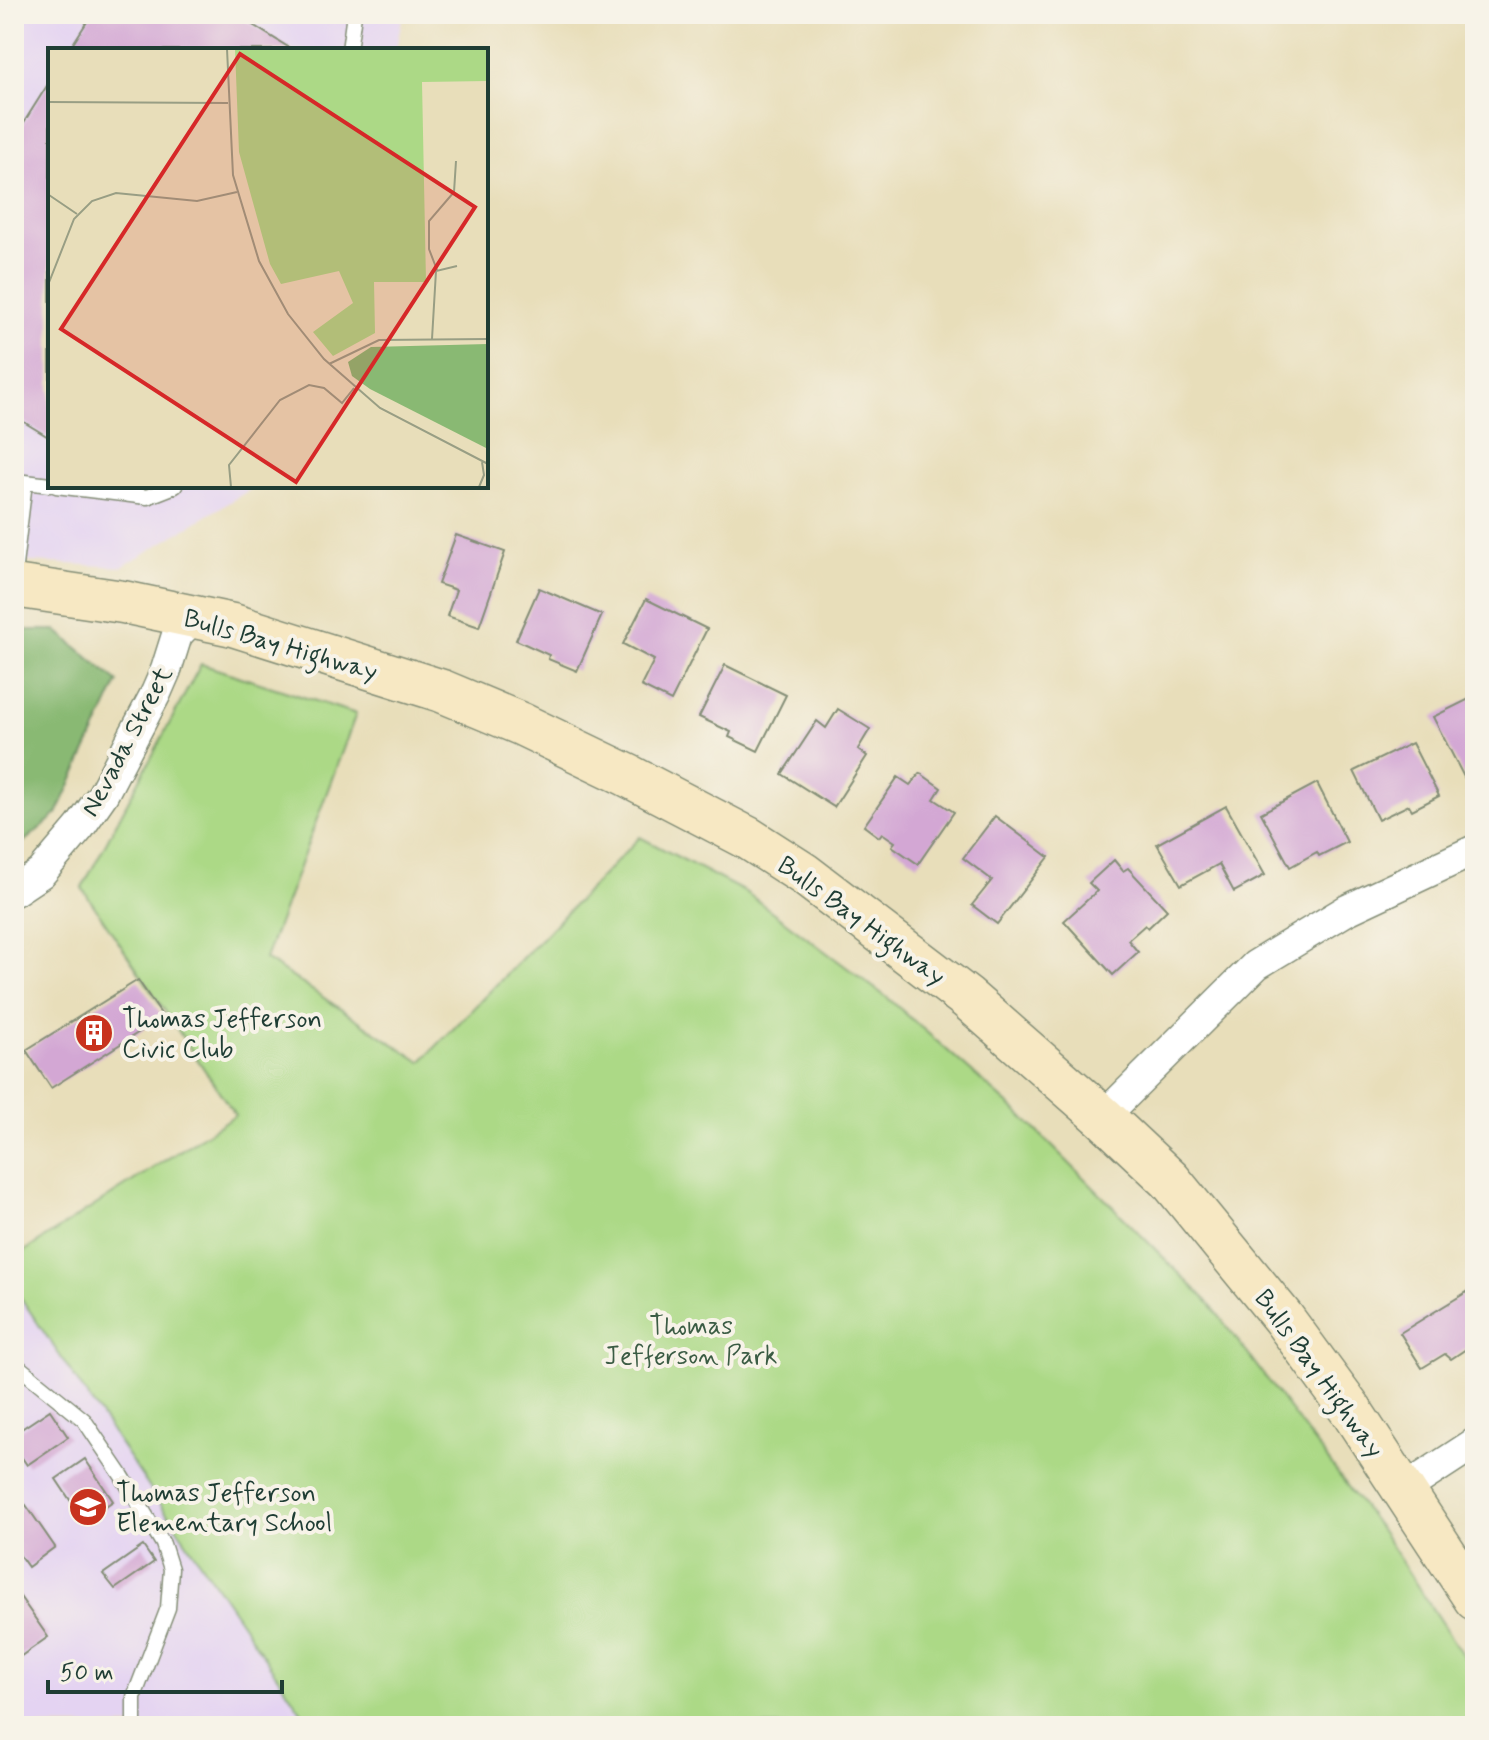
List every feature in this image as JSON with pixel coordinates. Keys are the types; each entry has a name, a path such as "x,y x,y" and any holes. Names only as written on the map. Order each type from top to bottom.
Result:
{"main road":[{"name":"Bulls Bay Highway","path":"14,586 123,602 233,625 442,691 627,775 748,838 804,874 967,998 1170,1180 1283,1318 1352,1412 1475,1599"}],"street":[{"name":"Nevada Street","path":"14,891 41,873 103,794 156,693 177,635 193,618"},
{"path":"1103,1117 1256,965 1347,910 1475,850"},
{"path":"1403,1490 1475,1443"}],"lane":[{"path":"349,48 354,14"},
{"path":"14,574 25,482 48,485"},
{"path":"73,488 147,497 170,488"},
{"path":"14,1363 84,1420 163,1544 171,1569 168,1608 134,1697 134,1726"}],"shaded area":[{"path":"14,14 403,14 396,48 48,48 48,488 253,488 122,567 14,561"},
{"name":"Thomas Jefferson Elementary School","path":"14,1288 311,1726 14,1726"}],"green space":[{"path":"14,630 56,630 118,682 57,814 14,850"},
{"name":"Thomas Jefferson Park","path":"201,664 356,714 265,959 421,1062 640,837 747,893 889,999 1024,1118 1210,1304 1382,1532 1475,1674 1475,1726 311,1726 14,1288 14,1258 235,1115 82,888"}],"building":[{"path":"92,14 235,14 288,47 288,48 70,48"},
{"path":"48,84 48,437 14,416 14,138"},
{"path":"456,535 505,552 479,627 447,616 456,590 438,584"},
{"path":"539,588 602,615 577,671 548,659 549,655 516,640"},
{"path":"646,599 707,629 671,701 641,686 654,660 623,644"},
{"path":"725,665 786,695 758,751 729,737 731,732 699,717"},
{"path":"1475,696 1475,777 1466,781 1433,717"},
{"path":"838,709 870,729 858,749 867,756 834,807 782,774 817,721 826,728"},
{"path":"1412,743 1439,796 1412,810 1409,805 1378,820 1354,771"},
{"path":"920,773 941,788 934,799 954,812 918,864 892,846 895,842 882,833 879,837 864,826 898,777 910,785"},
{"path":"1317,783 1347,842 1319,856 1317,852 1290,867 1261,813"},
{"path":"1226,806 1265,875 1234,892 1219,864 1181,885 1157,844"},
{"path":"995,816 1049,857 997,924 972,905 992,880 963,858"},
{"path":"1114,860 1123,871 1128,868 1167,910 1148,928 1145,925 1128,940 1138,952 1113,975 1064,921 1097,891 1089,883"},
{"name":"Thomas Jefferson Civic Club","path":"138,980 163,1017 51,1088 26,1050"},
{"path":"1475,1287 1475,1343 1451,1359 1445,1354 1422,1368 1400,1333"},
{"path":"50,1410 68,1437 27,1465 14,1446 14,1434"},
{"path":"85,1459 113,1501 84,1521 56,1479"},
{"path":"26,1505 55,1547 28,1567 14,1547 14,1513"},
{"path":"143,1546 154,1562 115,1589 103,1574"},
{"path":"14,1588 48,1637 14,1661"}],"place":[{"name":"Thomas Jefferson Civic Club","path":"94,1033"},
{"name":"Thomas Jefferson Elementary School","path":"88,1507"}]}
